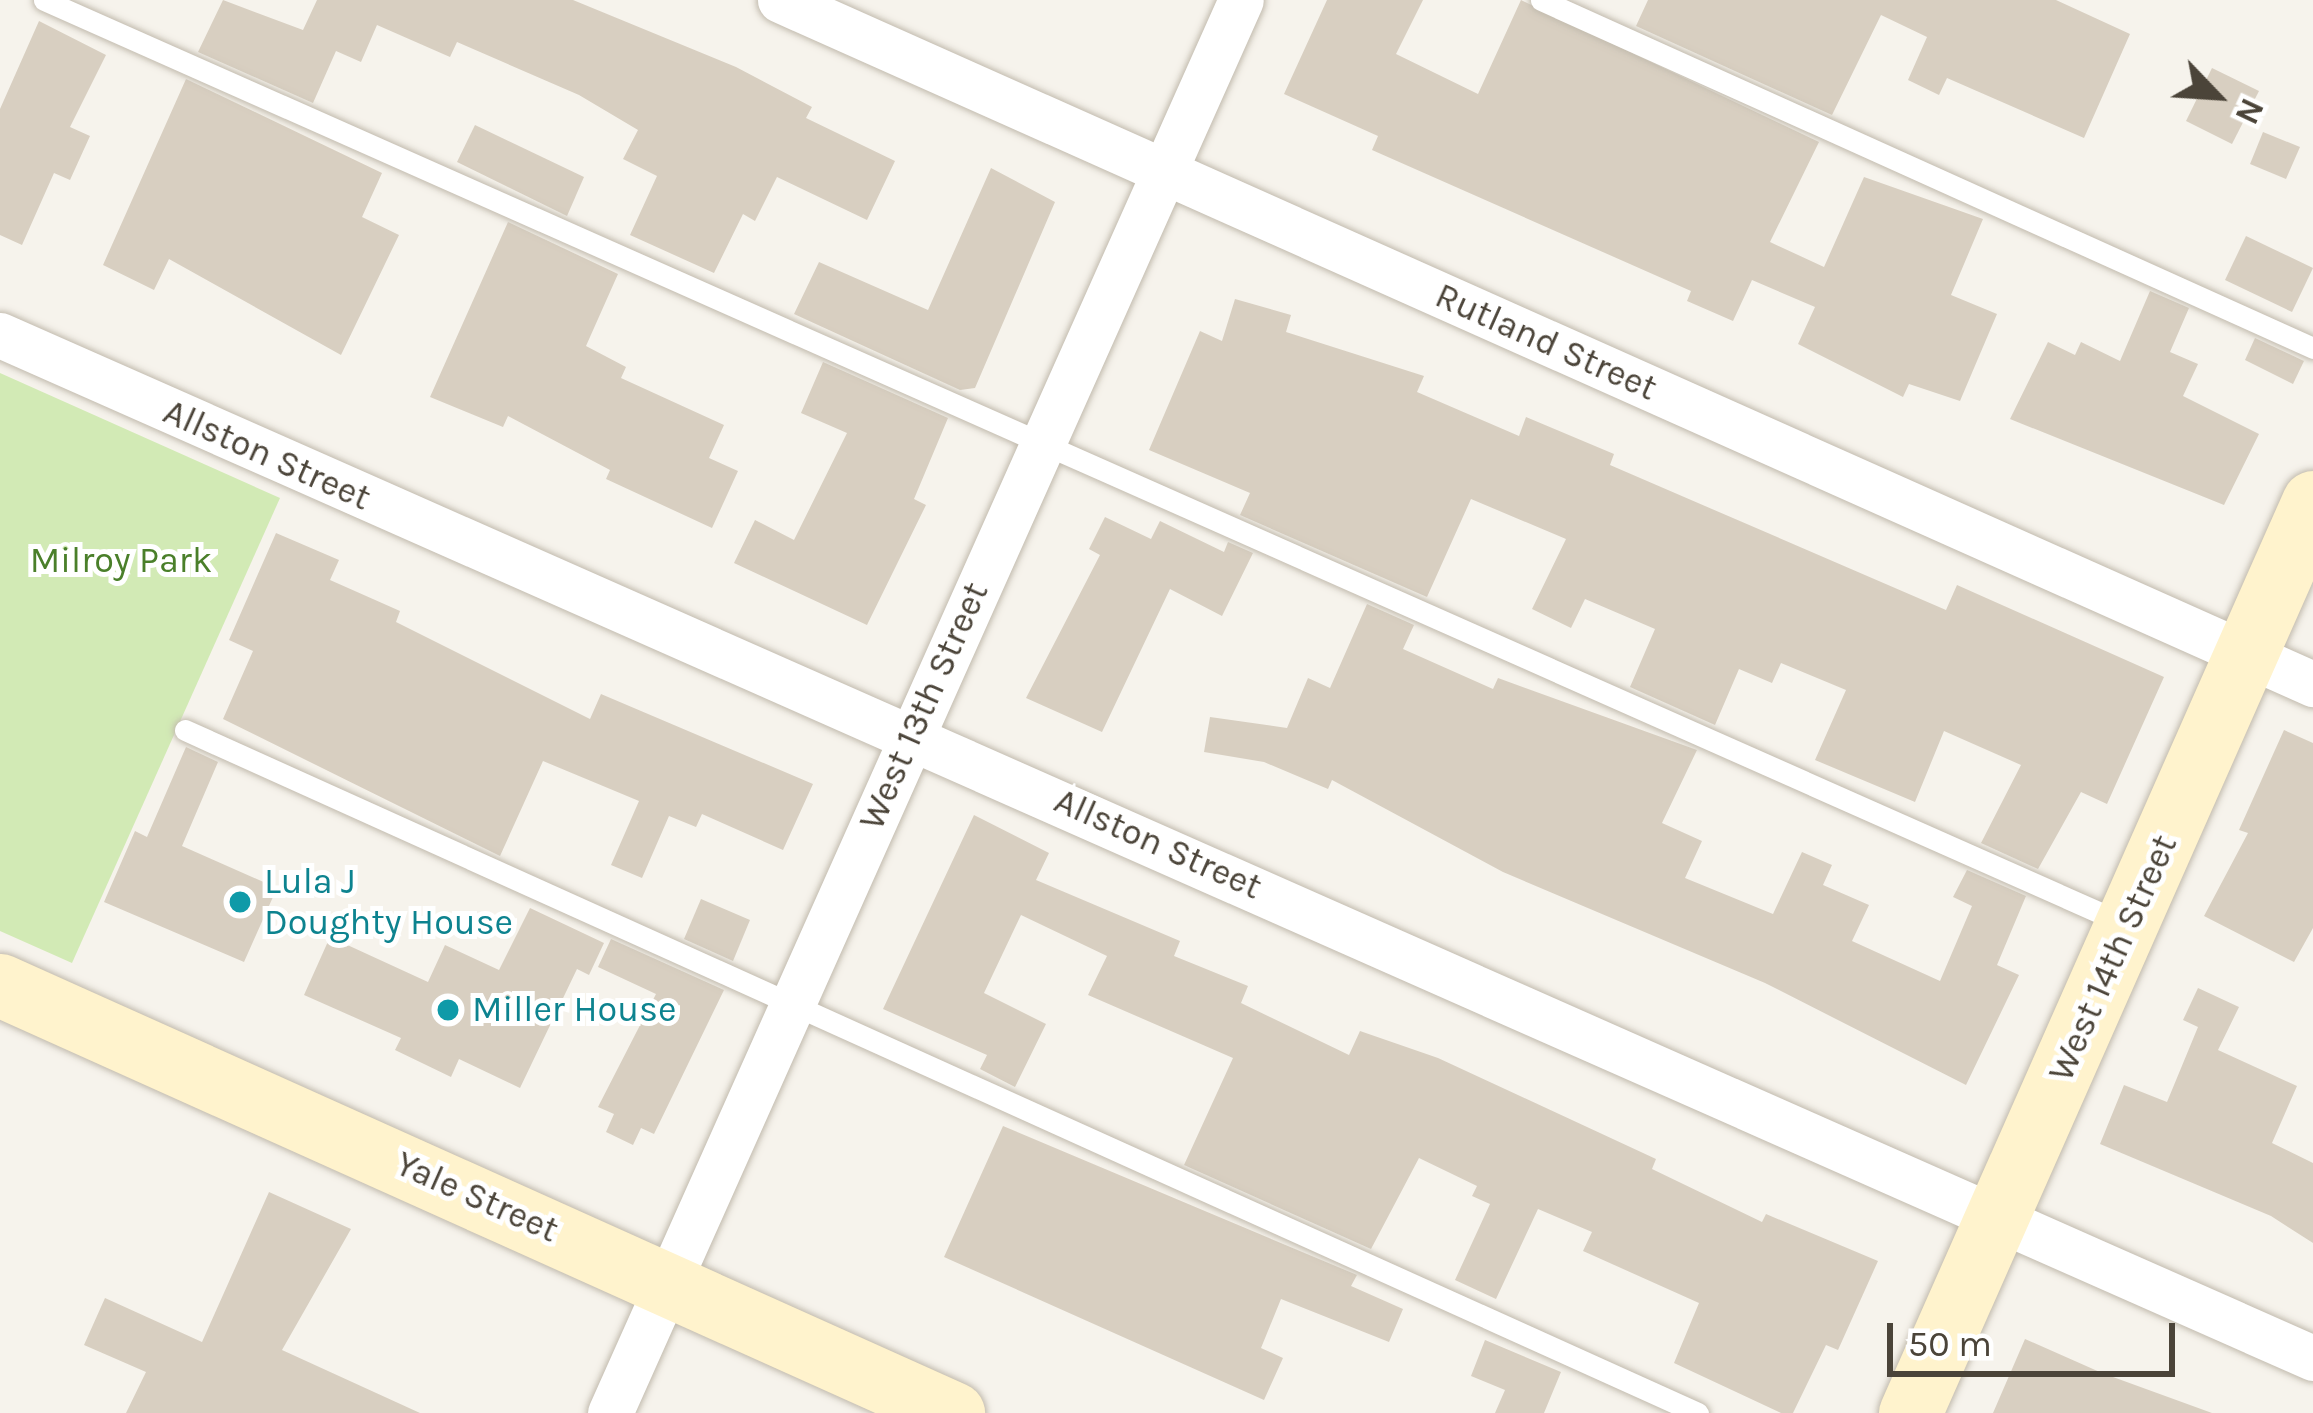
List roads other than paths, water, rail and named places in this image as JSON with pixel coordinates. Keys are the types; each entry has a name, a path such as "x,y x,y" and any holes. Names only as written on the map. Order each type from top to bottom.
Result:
{"main road":[{"name":"West 14th Street","path":"1910,1413 2313,502"},
{"name":"Yale Street","path":"0,985 953,1413"}],"street":[{"name":"Rutland Street","path":"780,0 2313,684"},
{"name":"West 13th Street","path":"610,1413 1241,0"},
{"name":"Allston Street","path":"0,335 2313,1358"}],"lane":[{"path":"44,0 2128,925"},
{"path":"1541,0 2313,347"},
{"path":"185,730 1698,1413"}],"place":[{"name":"Lula J Doughty House","path":"240,902"},
{"name":"Miller House","path":"448,1010"}],"park label":[{"name":"Milroy Park","path":"121,561"}]}
